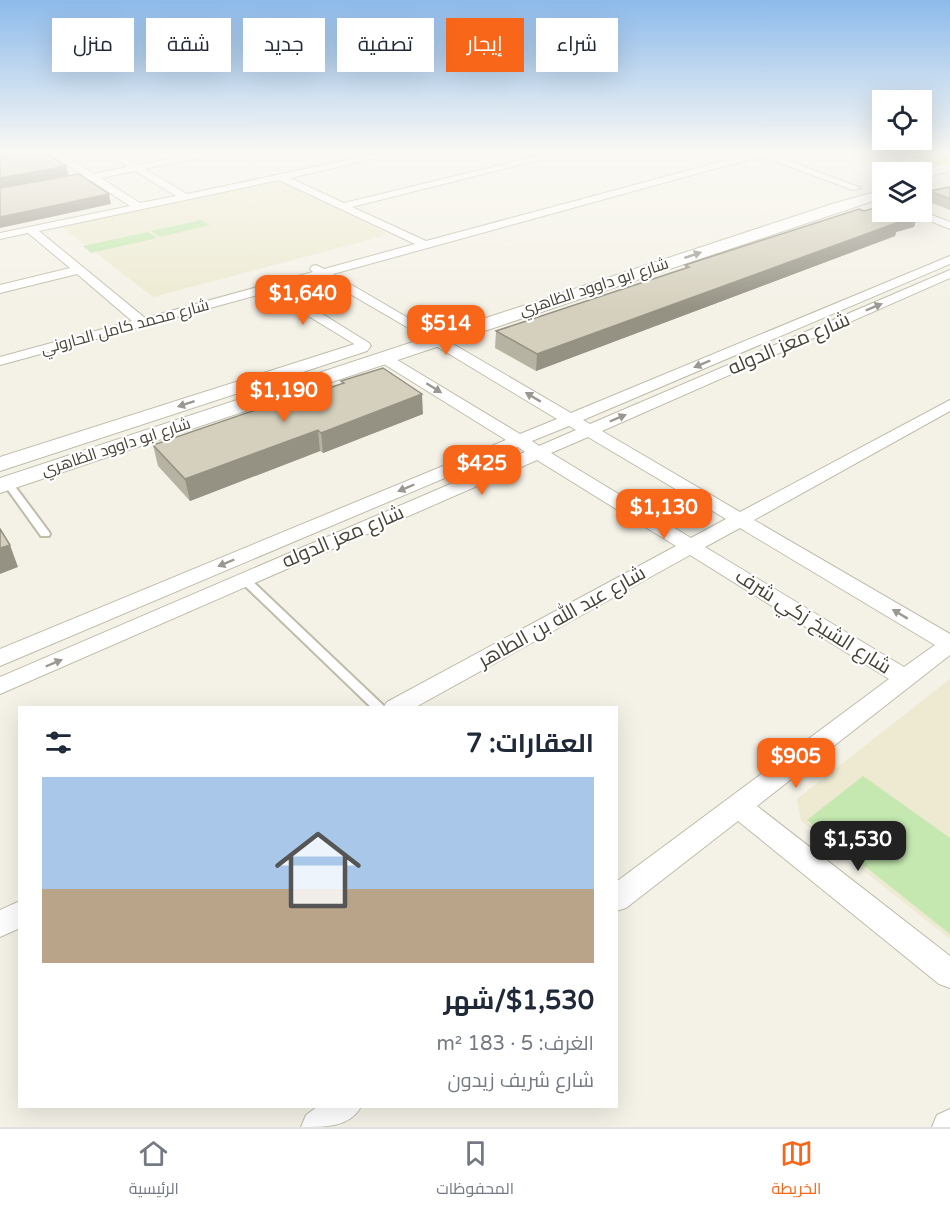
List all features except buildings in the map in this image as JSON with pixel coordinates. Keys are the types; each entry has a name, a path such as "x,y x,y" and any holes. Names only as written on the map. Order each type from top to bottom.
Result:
{"street":[{"path":"133,204 138,207"},
{"path":"0,236 154,204"},
{"path":"336,204 424,245"},
{"path":"343,207 357,204"},
{"name":"شارع محمد كامل الحاروني","path":"317,270 412,239 545,204"},
{"name":"شارع محمد كامل الحاروني","path":"0,350 137,318 576,204"},
{"name":"شارع ابو داوود الظاهري","path":"4,484 388,344 417,329 720,231 826,204"},
{"name":"شارع ابو داوود الظاهري","path":"0,464 364,346 436,340 839,204"},
{"path":"932,212 950,219"},
{"path":"932,219 950,226"},
{"path":"30,230 137,318"},
{"path":"720,231 742,238"},
{"name":"شارع معز الدوله","path":"0,658 570,419 948,267"},
{"name":"شارع معز الدوله","path":"0,686 590,431 948,267"},
{"path":"0,289 79,270"},
{"path":"317,270 417,329"},
{"path":"264,284 364,346"},
{"name":"شارع محمد كامل الحاروني","path":"0,361 137,318"},
{"path":"436,340 950,644 618,897"},
{"name":"شارع الشيخ زكي شرف","path":"388,344 519,441 905,678"},
{"name":"شارع عبد الله بن الطاهر","path":"399,706 950,405"},
{"path":"738,806 950,974"},
{"path":"0,924 18,915"},
{"path":"318,1127 343,1108"}],"lane":[{"path":"4,484 45,534"},
{"path":"245,580 378,706"}],"shaded area":[{"path":"168,204 326,204 386,233 384,236 153,297 61,226"},
{"path":"950,679 950,939 801,821 797,799"}],"green space":[{"path":"201,220 210,225 160,237 151,231"},
{"path":"148,232 157,238 91,253 83,246"},
{"path":"863,776 950,838 950,934 807,820"}]}
